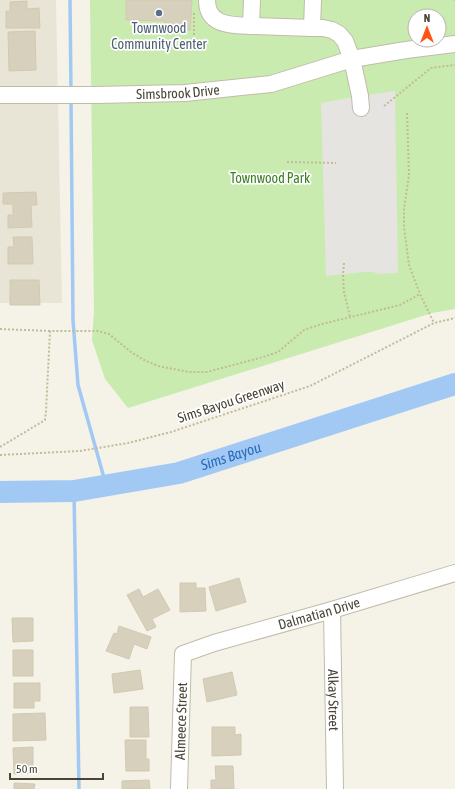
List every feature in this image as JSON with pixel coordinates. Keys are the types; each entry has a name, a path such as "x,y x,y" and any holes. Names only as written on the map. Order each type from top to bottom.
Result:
{"street":[{"path":"251,26 252,0"},
{"path":"312,28 313,0"},
{"path":"201,4 207,8 211,16 217,21 232,25 323,28 332,30 339,34 345,41 352,59 361,108"},
{"name":"Simsbrook Drive","path":"0,95 185,93 271,84 352,59 455,44"},
{"name":"Dalmatian Drive","path":"182,654 214,643 332,610 455,573"},
{"name":"Alkay Street","path":"332,610 335,789"},
{"name":"Almeece Street","path":"179,789 182,654"}],"path":[{"path":"194,35 201,4"},
{"path":"384,106 431,68 455,65"},
{"path":"407,113 409,175 404,209 404,227 409,265 434,324"},
{"path":"287,162 336,163"},
{"path":"344,263 344,292 350,317"},
{"path":"0,329 98,331 109,334 131,352 158,366 189,372 207,372 263,358 278,352 304,330 322,324 400,305 420,294"},
{"name":"Sims Bayou Greenway","path":"0,455 80,451 128,443 171,432 310,386 434,324 455,318"},
{"path":"0,447 45,420 50,331"}],"shaded area":[{"path":"0,0 56,0 62,303 0,303"},
{"path":"395,91 398,273 379,274 364,272 326,276 321,103"}],"green space":[{"name":"Townwood Park","path":"90,0 455,0 455,309 432,313 128,408 105,379 92,340 94,312"}],"building":[{"name":"Townwood Community Center","path":"126,0 192,0 190,30 165,29 165,21 126,20"},
{"path":"27,1 27,9 39,8 40,28 6,28 6,11 10,11 10,2"},
{"path":"35,31 36,70 9,71 8,32"},
{"path":"36,192 37,205 31,205 32,227 8,228 8,215 13,215 13,204 3,204 3,193"},
{"path":"13,237 32,237 33,264 8,264 8,247 14,247"},
{"path":"10,280 39,280 40,305 10,305"},
{"path":"239,578 246,602 216,611 209,587"},
{"path":"180,583 196,583 196,588 205,588 206,611 180,612"},
{"path":"139,589 143,597 158,589 170,610 152,619 156,627 147,631 127,595"},
{"path":"12,618 33,618 33,641 13,642"},
{"path":"119,626 151,637 147,649 134,644 129,659 106,651 114,633 117,634"},
{"path":"13,650 33,650 33,676 13,676"},
{"path":"140,670 143,689 114,693 112,674"},
{"path":"232,672 237,695 207,702 203,679"},
{"path":"14,683 40,683 40,701 34,701 34,708 14,708"},
{"path":"130,707 148,707 149,737 130,737"},
{"path":"45,713 46,740 13,741 13,714"},
{"path":"212,727 235,727 235,735 241,734 241,755 212,756"},
{"path":"125,740 146,740 146,759 149,759 149,771 126,771"},
{"path":"33,747 33,773 14,774 13,748"},
{"path":"215,766 233,766 234,789 211,789 211,780 216,780"},
{"path":"149,780 150,789 122,789 122,781"},
{"path":"14,783 35,784 34,789 14,789"}],"waterway":[{"path":"70,0 71,91"},
{"path":"71,99 73,320 78,385 106,485"},
{"name":"Sims Bayou","path":"0,492 74,491 179,473 455,384"},
{"path":"74,491 79,789"}],"place":[{"name":"Townwood Community Center","path":"159,13"}]}
